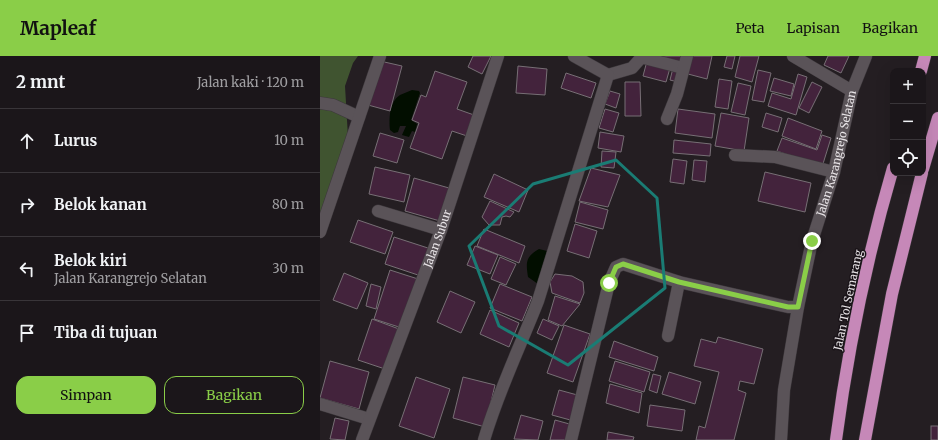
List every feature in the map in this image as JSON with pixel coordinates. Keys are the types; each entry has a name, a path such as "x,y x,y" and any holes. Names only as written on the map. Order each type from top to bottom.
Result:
{"highway":[{"path":"922,68 925,56"},
{"path":"926,159 938,118"},
{"name":"Jalan Tol Semarang","path":"836,440 843,389 862,289 891,176"},
{"path":"865,440 892,294 921,176"}],"street":[{"path":"320,232 380,56"},
{"name":"Jalan Subur","path":"362,440 441,230 498,56"},
{"path":"574,56 608,75 632,68 640,59 644,58 684,68"},
{"path":"667,119 678,94 687,56"},
{"path":"793,56 852,91"},
{"name":"Jalan Karangrejo Selatan","path":"781,440 784,390 798,307 812,241 834,172 852,91 866,56"},
{"path":"484,440 498,398 538,301 608,75"},
{"path":"320,103 332,105 359,117"},
{"path":"735,155 775,157 834,172"},
{"path":"378,212 441,230"},
{"path":"571,440 598,323 609,283 616,267 623,264 679,282 788,307 798,307"},
{"path":"668,336 679,282"},
{"path":"320,404 369,420"}],"highlighted area":[{"path":"616,160 657,198 665,288 611,329 568,365 499,326 469,246 533,184"}],"green space":[{"path":"320,56 358,56 353,63 345,86 348,137 320,219"}],"shaded area":[{"path":"412,90 419,91 420,93 411,120 417,124 415,132 412,131 409,137 402,135 406,126 400,126 398,132 394,133 390,130 390,116 392,106 396,98"},
{"path":"539,249 547,251 538,284 528,277 527,264 531,255"}],"building":[{"path":"473,56 491,56 482,74 468,67"},
{"path":"657,56 684,56 681,65"},
{"path":"692,56 712,56 707,79 688,74"},
{"path":"727,56 735,56 732,69 724,67"},
{"path":"740,56 759,56 752,82 735,77"},
{"path":"828,56 849,56 841,73 824,65"},
{"path":"380,61 402,66 390,111 368,105"},
{"path":"647,61 670,68 666,82 643,76"},
{"path":"518,66 547,69 545,95 516,93"},
{"path":"673,68 681,70 678,82 670,80"},
{"path":"758,70 771,73 764,102 752,100"},
{"path":"435,71 467,82 457,109 474,115 467,136 452,131 442,159 410,148 419,123 412,120 421,95 426,97"},
{"path":"566,73 596,83 591,98 561,88"},
{"path":"798,74 807,77 796,115 768,106 772,93 791,99"},
{"path":"774,78 794,84 791,96 770,91"},
{"path":"719,79 732,81 728,109 715,107"},
{"path":"625,82 640,82 641,116 625,116"},
{"path":"812,82 822,87 809,113 799,108"},
{"path":"738,83 751,86 745,115 731,112"},
{"path":"610,91 620,94 616,108 605,104"},
{"path":"605,109 619,113 613,132 599,128"},
{"path":"678,109 715,114 712,138 675,133"},
{"path":"721,113 749,118 744,151 715,146"},
{"path":"766,113 782,118 778,132 762,127"},
{"path":"788,118 822,131 816,149 782,136"},
{"path":"600,132 624,136 621,152 598,148"},
{"path":"380,133 404,140 397,163 373,156"},
{"path":"822,135 831,138 822,167 777,151 782,138 817,150"},
{"path":"674,140 711,144 710,156 673,153"},
{"path":"602,151 616,152 614,168 601,167"},
{"path":"673,159 687,161 684,184 670,182"},
{"path":"694,160 707,161 705,182 692,180"},
{"path":"375,167 410,175 404,202 369,194"},
{"path":"591,168 620,175 608,207 579,201"},
{"path":"765,172 811,183 805,212 758,201"},
{"path":"494,174 528,190 519,212 484,197"},
{"path":"414,178 449,188 440,221 405,211"},
{"path":"490,201 514,212 510,217 502,217 500,225 489,225 482,217"},
{"path":"580,202 608,210 603,229 575,222"},
{"path":"358,220 393,232 385,254 350,242"},
{"path":"575,224 597,231 589,258 567,251"},
{"path":"484,229 525,246 519,263 477,246"},
{"path":"394,237 431,249 421,276 385,264"},
{"path":"475,246 498,255 490,274 467,265"},
{"path":"500,257 516,264 506,285 491,279"},
{"path":"390,270 418,279 402,328 374,319"},
{"path":"344,273 368,283 357,309 333,300"},
{"path":"555,274 572,276 583,282 584,293 580,303 552,293 550,282"},
{"path":"371,284 381,287 376,309 366,306"},
{"path":"500,284 532,297 522,321 490,308"},
{"path":"450,291 475,302 461,333 437,322"},
{"path":"555,296 580,304 562,326 548,320"},
{"path":"490,310 519,323 509,347 480,334"},
{"path":"372,319 399,329 385,369 358,360"},
{"path":"543,319 559,326 552,340 537,333"},
{"path":"564,325 590,334 573,382 547,373"},
{"path":"718,337 763,349 754,384 740,381 738,390 746,393 734,440 696,440 699,426 705,428 719,372 694,366 701,339 716,343"},
{"path":"614,341 658,357 654,371 609,357"},
{"path":"330,361 369,372 359,409 320,398"},
{"path":"615,361 650,372 644,392 609,381"},
{"path":"669,372 701,382 695,404 662,394"},
{"path":"653,374 661,376 657,393 649,390"},
{"path":"416,377 450,389 434,438 399,426"},
{"path":"463,377 495,385 485,427 453,418"},
{"path":"610,384 642,393 639,413 606,403"},
{"path":"559,390 581,396 574,421 552,415"},
{"path":"650,405 685,410 682,431 647,426"},
{"path":"521,415 543,421 538,440 514,439"},
{"path":"335,418 349,421 345,440 330,439"},
{"path":"555,420 573,425 570,440 550,440"},
{"path":"931,426 938,426 938,440 931,440"},
{"path":"608,432 634,437 633,440 607,440"}],"route":[{"path":"609,283 616,267 623,264 679,282 788,307 798,307 812,241"}]}
